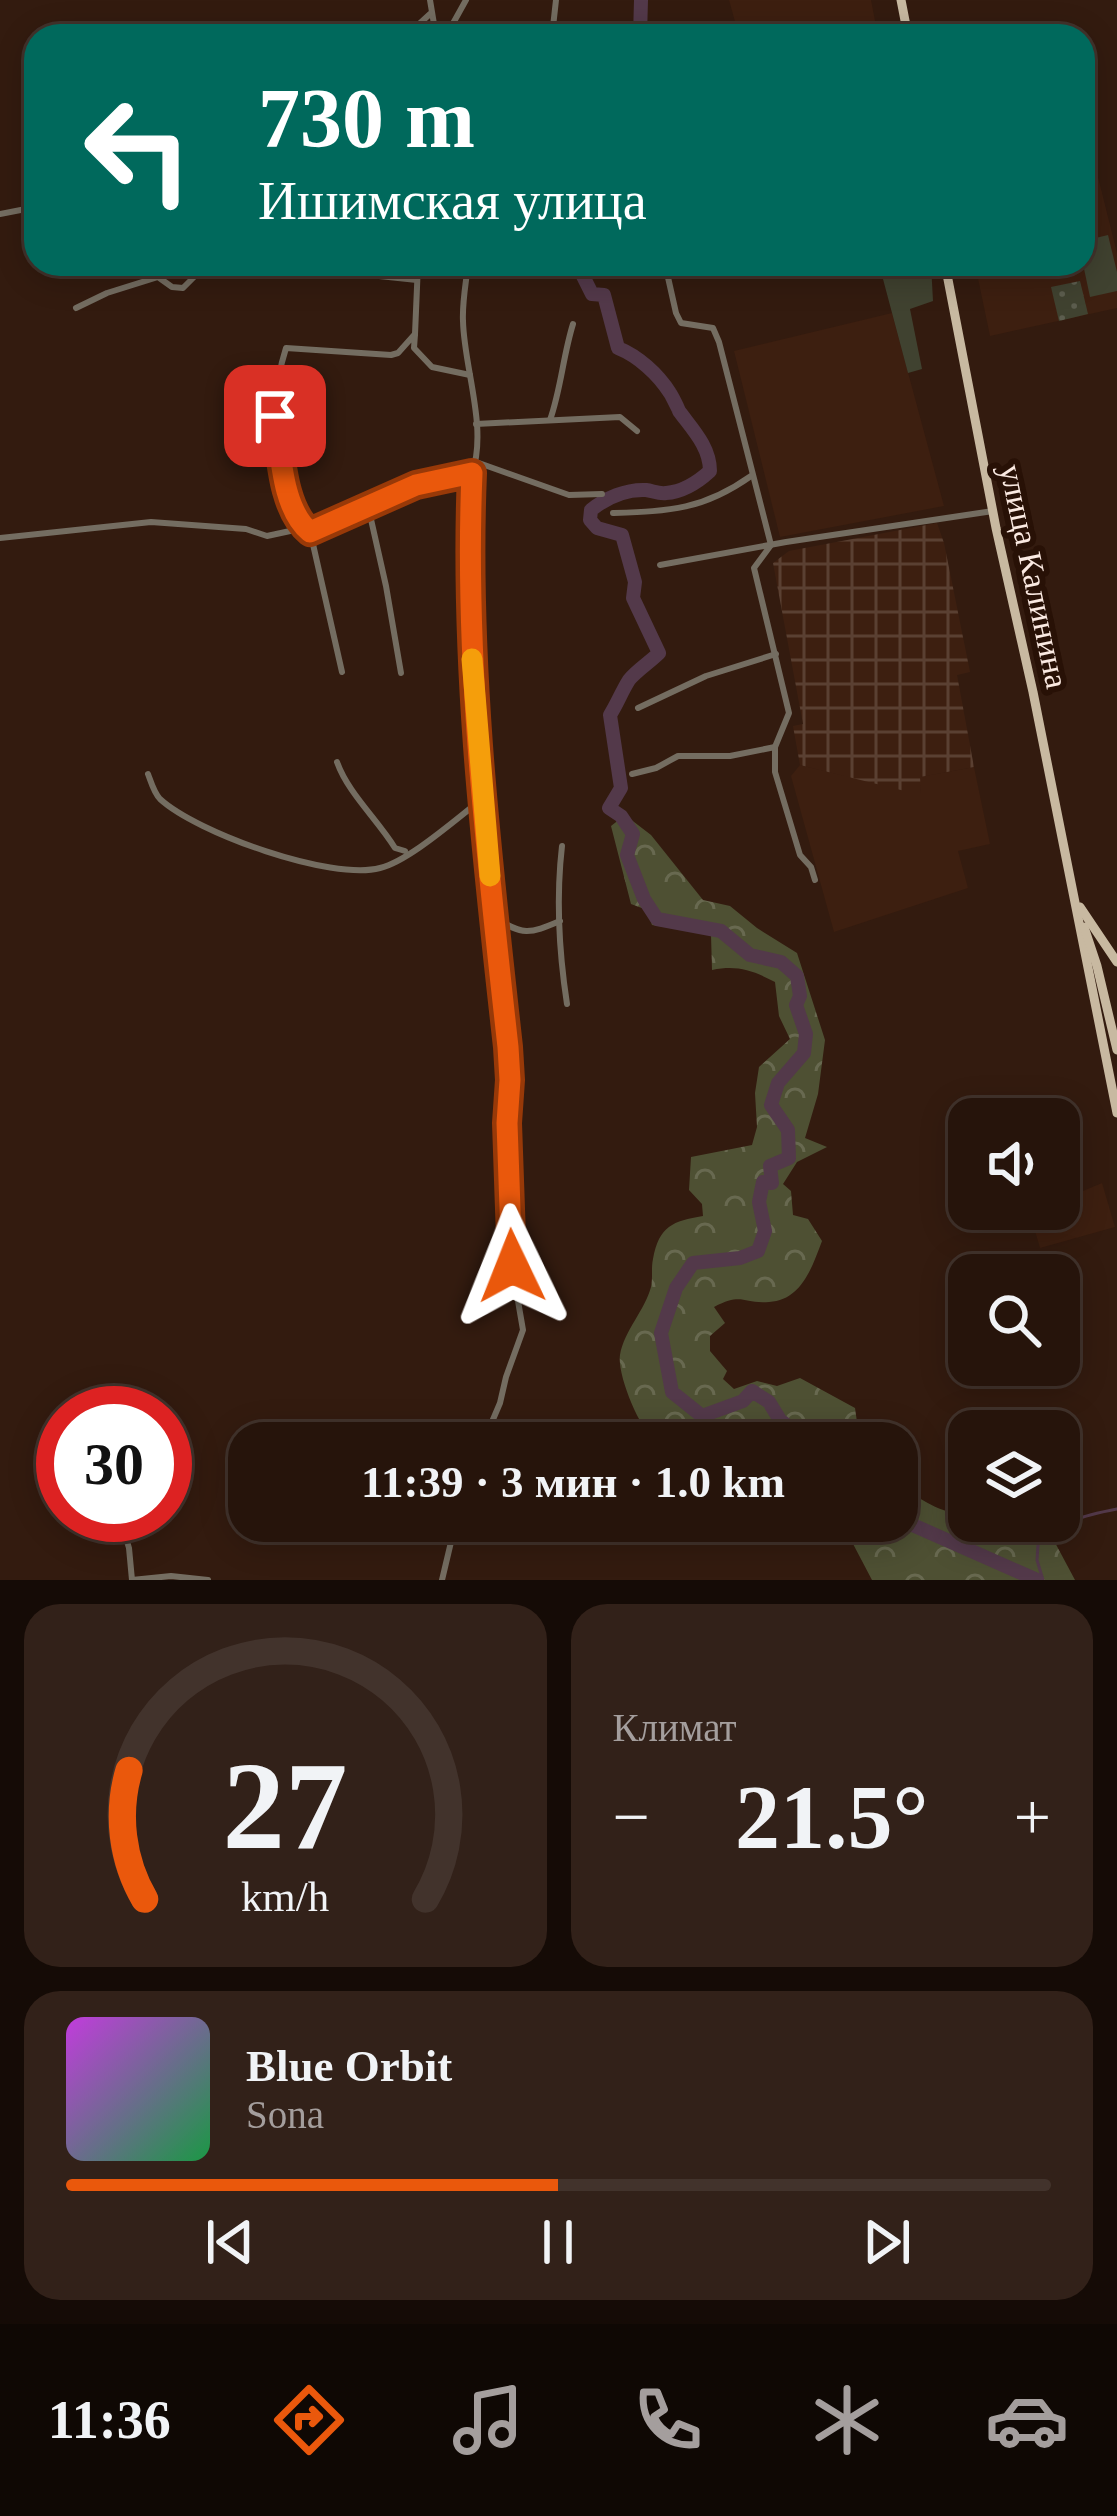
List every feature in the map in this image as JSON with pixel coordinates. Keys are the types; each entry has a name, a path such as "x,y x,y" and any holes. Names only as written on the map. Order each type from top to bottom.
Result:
{"main road":[{"name":"улица Калинина","path":"947,276 1117,1112"},
{"name":"улица Калинина","path":"1075,899 1117,1053"},
{"path":"1075,899 1117,962"},
{"path":"1105,1061 1117,1053"}],"street":[{"path":"430,0 434,24"},
{"path":"420,24 432,13"},
{"path":"76,308 158,277 183,288 195,276"},
{"path":"379,276 417,280"},
{"path":"417,276 414,349 432,367 470,375"},
{"path":"467,276 463,321 476,424 471,651 510,1080 512,1266 524,1330 492,1422"},
{"path":"668,276 681,323 713,328 719,342 771,544"},
{"path":"550,420 573,324"},
{"path":"342,672 307,530 289,497 275,416 278,373 286,348 391,355 415,334"},
{"path":"476,424 620,417 638,431"},
{"path":"476,463 569,495 602,494"},
{"path":"0,538 152,522 246,529 267,536 307,530 416,485 472,473"},
{"path":"613,512 674,511 705,503 752,475"},
{"path":"368,506 401,673"},
{"path":"660,565 994,511"},
{"path":"771,544 754,568 789,713 775,747 775,772 800,855 815,880"},
{"path":"638,708 706,676 776,654"},
{"path":"632,774 678,756 730,756 775,747"},
{"path":"337,762 341,775 394,848 413,850"},
{"path":"148,774 156,796 207,829 352,871 377,869 413,850 483,799"},
{"path":"562,846 559,952 567,1004"},
{"path":"494,917 528,933 560,922"},
{"path":"127,1542 132,1580 171,1576 208,1580"},
{"path":"442,1580 451,1542"}],"shaded area":[{"path":"729,0 871,0 876,24 736,24"},
{"path":"1095,165 1117,253 1117,308 990,336 978,276 1095,276"},
{"path":"892,313 944,506 780,537 734,351"},
{"path":"937,523 970,672 957,675 974,767 920,777 921,795 800,765 793,726 803,724 773,563 789,551"},
{"path":"800,765 921,794 919,777 974,767 990,844 958,851 968,888 834,932 791,776"},
{"path":"1102,1183 1115,1227 1040,1248 1035,1230 1080,1230 1080,1192"}],"green space":[{"path":"1108,235 1117,291 1090,297 1086,276 1095,276 1095,238"},
{"path":"882,276 932,276 933,301 910,309 922,369 908,373"},
{"path":"1080,281 1088,314 1059,321 1051,287"},
{"path":"625,815 651,835 703,900 730,906 797,953 825,1040 818,1094 805,1138 827,1147 797,1162 783,1184 791,1191 793,1215 808,1219 822,1241 804,1280 790,1295 769,1302 737,1299 714,1307 725,1323 710,1336 710,1351 727,1371 723,1379 734,1389 757,1381 777,1386 800,1378 855,1408 857,1422 641,1422 630,1400 620,1355 651,1287 659,1239 676,1223 703,1216 702,1204 689,1190 691,1157 752,1145 759,1067 790,1039 779,1016 775,982 744,970 712,970 711,934 652,925 647,910 631,904 611,826"},
{"path":"918,1497 948,1511 948,1542 1055,1542 1075,1580 872,1580 852,1542 918,1542"}],"waterway":[{"path":"640,24 641,0"},
{"path":"583,276 592,294 604,295 618,348 640,361 665,386 704,446 710,471 678,491 631,491 591,510 590,520 597,528 622,535 635,582 633,598 659,653 629,680 610,715 621,788 609,808 633,834 627,855 657,919 721,931 750,955 781,962 797,976 800,996 796,1005 806,1034 804,1053 778,1083 771,1105 788,1130 789,1158 770,1166 772,1183 763,1182 759,1202 765,1231 758,1251 740,1258 693,1263 676,1288 661,1333 672,1392 702,1416 743,1401 752,1391 769,1402 783,1422"},
{"path":"1043,1580 1038,1545 1074,1520 1117,1509"},
{"path":"918,1527 1037,1580"}],"slow traffic":[{"path":"472,659 490,876"}],"route":[{"path":"275,416 289,497 310,532 416,485 472,473 471,651 508,1047 512,1266"}]}
